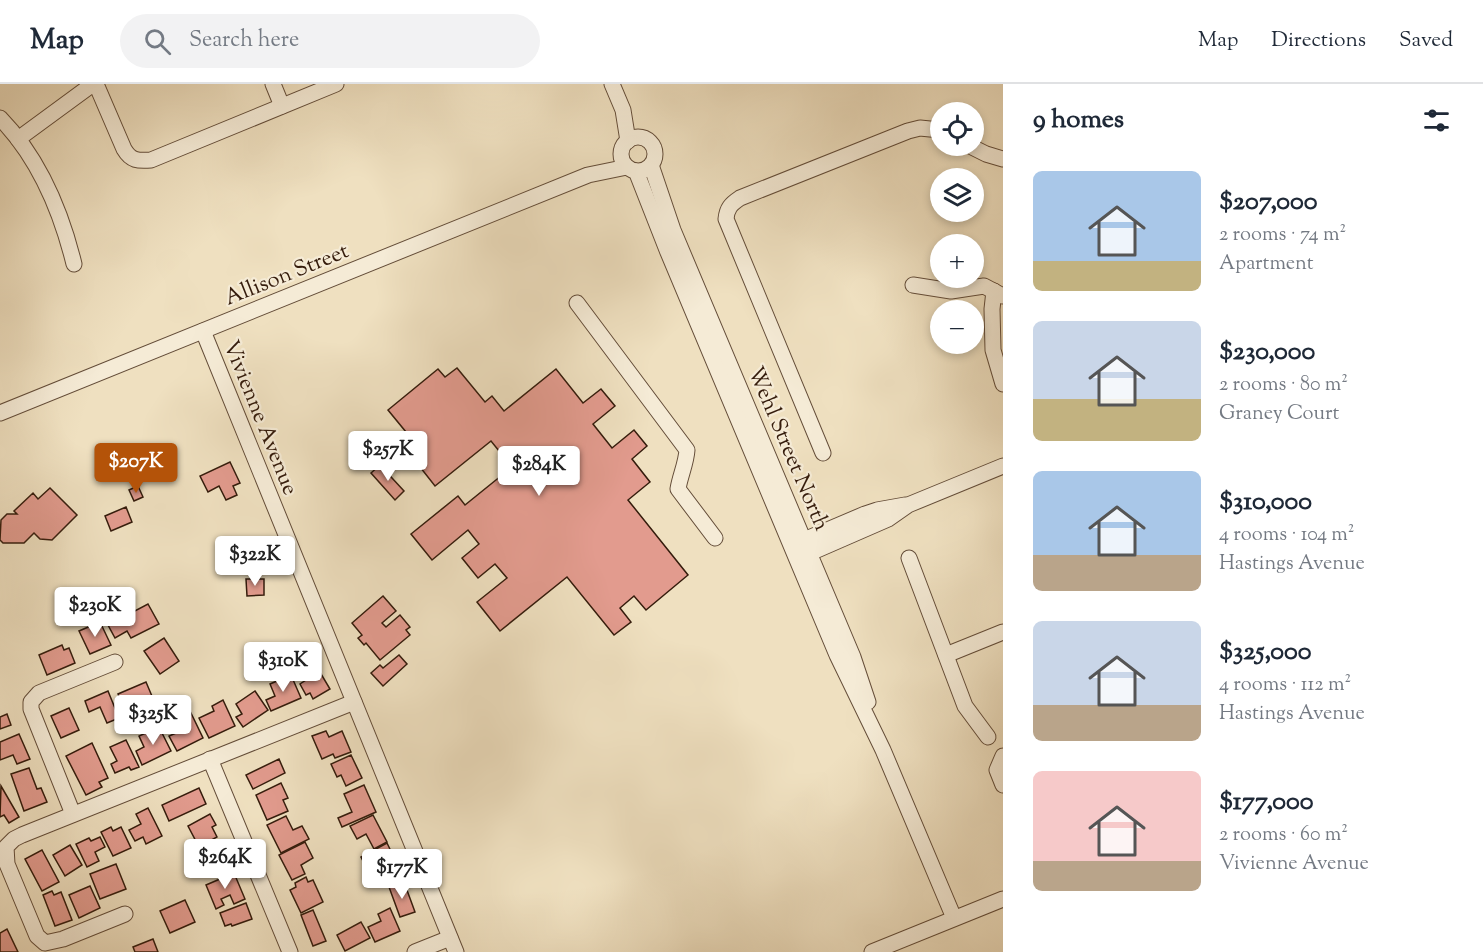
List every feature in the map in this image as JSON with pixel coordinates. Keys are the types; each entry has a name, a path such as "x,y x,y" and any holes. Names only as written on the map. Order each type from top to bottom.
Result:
{"street":[{"path":"18,139 94,84 129,158 138,161 151,160 336,84"},
{"path":"273,84 282,106"},
{"path":"612,84 623,110 631,143 623,162 638,167 654,160 654,148 651,143 631,143"},
{"path":"0,118 18,139 49,190 63,224 74,264"},
{"path":"823,453 726,219 727,211 731,204 740,198 908,130 930,129"},
{"name":"Allison Street","path":"588,175 631,143"},
{"path":"984,153 1003,159"},
{"name":"Allison Street","path":"0,413 588,175 638,167"},
{"name":"Wehl Street North","path":"638,167 668,250 803,548 837,655 883,750 954,918"},
{"path":"913,285 951,291 984,286 998,293 992,309 993,350 1003,384"},
{"path":"577,303 687,450 686,463 680,476 678,489 715,538"},
{"name":"Vivienne Avenue","path":"203,331 453,945"},
{"path":"803,548 888,519 908,505 1003,466"},
{"path":"909,558 965,705 972,718 988,737"},
{"path":"946,655 1003,632"},
{"path":"73,814 31,709 31,702 42,692 115,662"},
{"path":"125,914 55,942 45,943 36,936 7,864 6,847 14,839 73,814 354,702"},
{"path":"1003,756 997,770 1003,785"},
{"path":"210,759 290,952"},
{"path":"872,952 1003,898"},
{"path":"415,952 453,945"}],"building":[{"path":"457,368 485,402 492,396 504,411 556,369 583,403 601,389 615,406 593,424 612,448 634,430 647,446 632,459 650,482 628,500 688,575 646,610 634,596 620,608 631,622 614,635 567,577 500,631 477,602 507,578 495,564 478,578 462,558 479,544 468,530 432,560 411,534 458,496 465,505 512,467 491,441 435,486 398,439 406,432 388,410 438,369 445,377"},
{"path":"230,462 240,483 233,486 237,495 226,500 219,486 208,492 200,476"},
{"path":"380,465 404,491 395,500 371,473"},
{"path":"138,486 143,497 134,501 129,490"},
{"path":"50,488 77,515 52,540 40,539 34,533 24,543 3,543 0,540 1,520 7,514 17,514 14,511 33,493 38,499"},
{"path":"126,507 132,522 111,531 105,516"},
{"path":"246,579 264,579 264,595 247,596"},
{"path":"383,596 396,611 382,623 386,627 400,615 410,627 406,630 410,635 380,660 366,643 364,645 358,638 362,635 352,623"},
{"path":"148,604 159,624 131,638 127,631 115,638 108,625"},
{"path":"100,622 111,645 90,654 79,631"},
{"path":"164,638 179,661 160,674 144,651"},
{"path":"62,645 64,650 69,648 75,663 47,675 39,655"},
{"path":"308,652 330,689 313,699 310,693 306,695 300,684 306,680 295,660"},
{"path":"399,655 407,664 383,686 371,673 380,665 383,668"},
{"path":"291,675 301,698 271,711 266,700 275,696 270,684"},
{"path":"146,682 157,708 144,714 139,701 124,708 118,694"},
{"path":"108,691 119,718 107,723 100,707 89,712 85,701"},
{"path":"255,691 268,710 243,727 236,717 242,714 236,704"},
{"path":"223,700 235,726 209,738 199,718 214,711 212,706"},
{"path":"69,708 79,730 61,738 51,716"},
{"path":"190,711 203,738 177,751 169,736 176,733 170,721"},
{"path":"7,714 11,725 0,729 0,717"},
{"path":"159,727 171,751 142,765 136,751 144,747 139,736"},
{"path":"326,731 329,737 342,731 351,752 335,758 333,754 322,759 312,736"},
{"path":"19,734 30,759 17,764 13,755 0,760 0,742"},
{"path":"126,740 139,767 131,770 129,767 115,773 111,764 117,761 110,747"},
{"path":"92,743 108,778 99,782 102,787 86,795 66,756"},
{"path":"351,755 362,778 346,786 341,775 337,777 331,764"},
{"path":"279,759 285,773 253,789 246,775"},
{"path":"29,768 37,789 41,788 47,802 24,811 11,774"},
{"path":"281,783 288,798 283,800 288,811 267,820 256,795"},
{"path":"364,785 376,812 342,827 338,818 352,812 344,794"},
{"path":"1,786 19,817 9,823 4,815 0,817"},
{"path":"199,788 206,804 169,821 162,805"},
{"path":"148,808 162,836 146,844 143,837 135,841 129,830 141,824 136,814"},
{"path":"210,814 216,825 212,827 217,837 199,847 188,826"},
{"path":"373,815 387,842 374,849 366,834 357,839 350,826"},
{"path":"286,816 293,830 302,826 309,839 281,853 267,825"},
{"path":"111,827 113,831 121,827 131,848 113,856 101,832"},
{"path":"100,837 105,847 95,852 99,861 87,867 76,844 89,838 91,841"},
{"path":"305,842 313,858 301,865 305,874 292,880 279,855"},
{"path":"220,843 234,871 221,877 214,863 205,867 198,853"},
{"path":"387,843 400,870 383,878 376,864 367,869 361,857"},
{"path":"70,845 82,865 65,876 53,855"},
{"path":"42,850 59,882 42,891 25,859"},
{"path":"116,864 126,889 100,899 90,874"},
{"path":"234,873 245,899 234,904 230,895 221,899 224,905 216,909 206,885"},
{"path":"306,877 308,882 313,880 323,902 301,913 290,890 296,887 295,883"},
{"path":"404,882 415,912 400,917 389,887"},
{"path":"90,886 100,908 79,918 69,895"},
{"path":"52,891 54,895 61,892 72,920 55,926 43,895"},
{"path":"185,900 195,922 170,933 160,911"},
{"path":"246,903 252,919 225,926 220,913"},
{"path":"390,908 400,931 375,942 368,927 381,921 378,914"},
{"path":"313,910 326,941 313,946 301,915"},
{"path":"361,922 370,938 345,951 337,935"},
{"path":"7,929 18,952 0,952 0,933"},
{"path":"153,939 158,952 135,952 133,947"}]}
